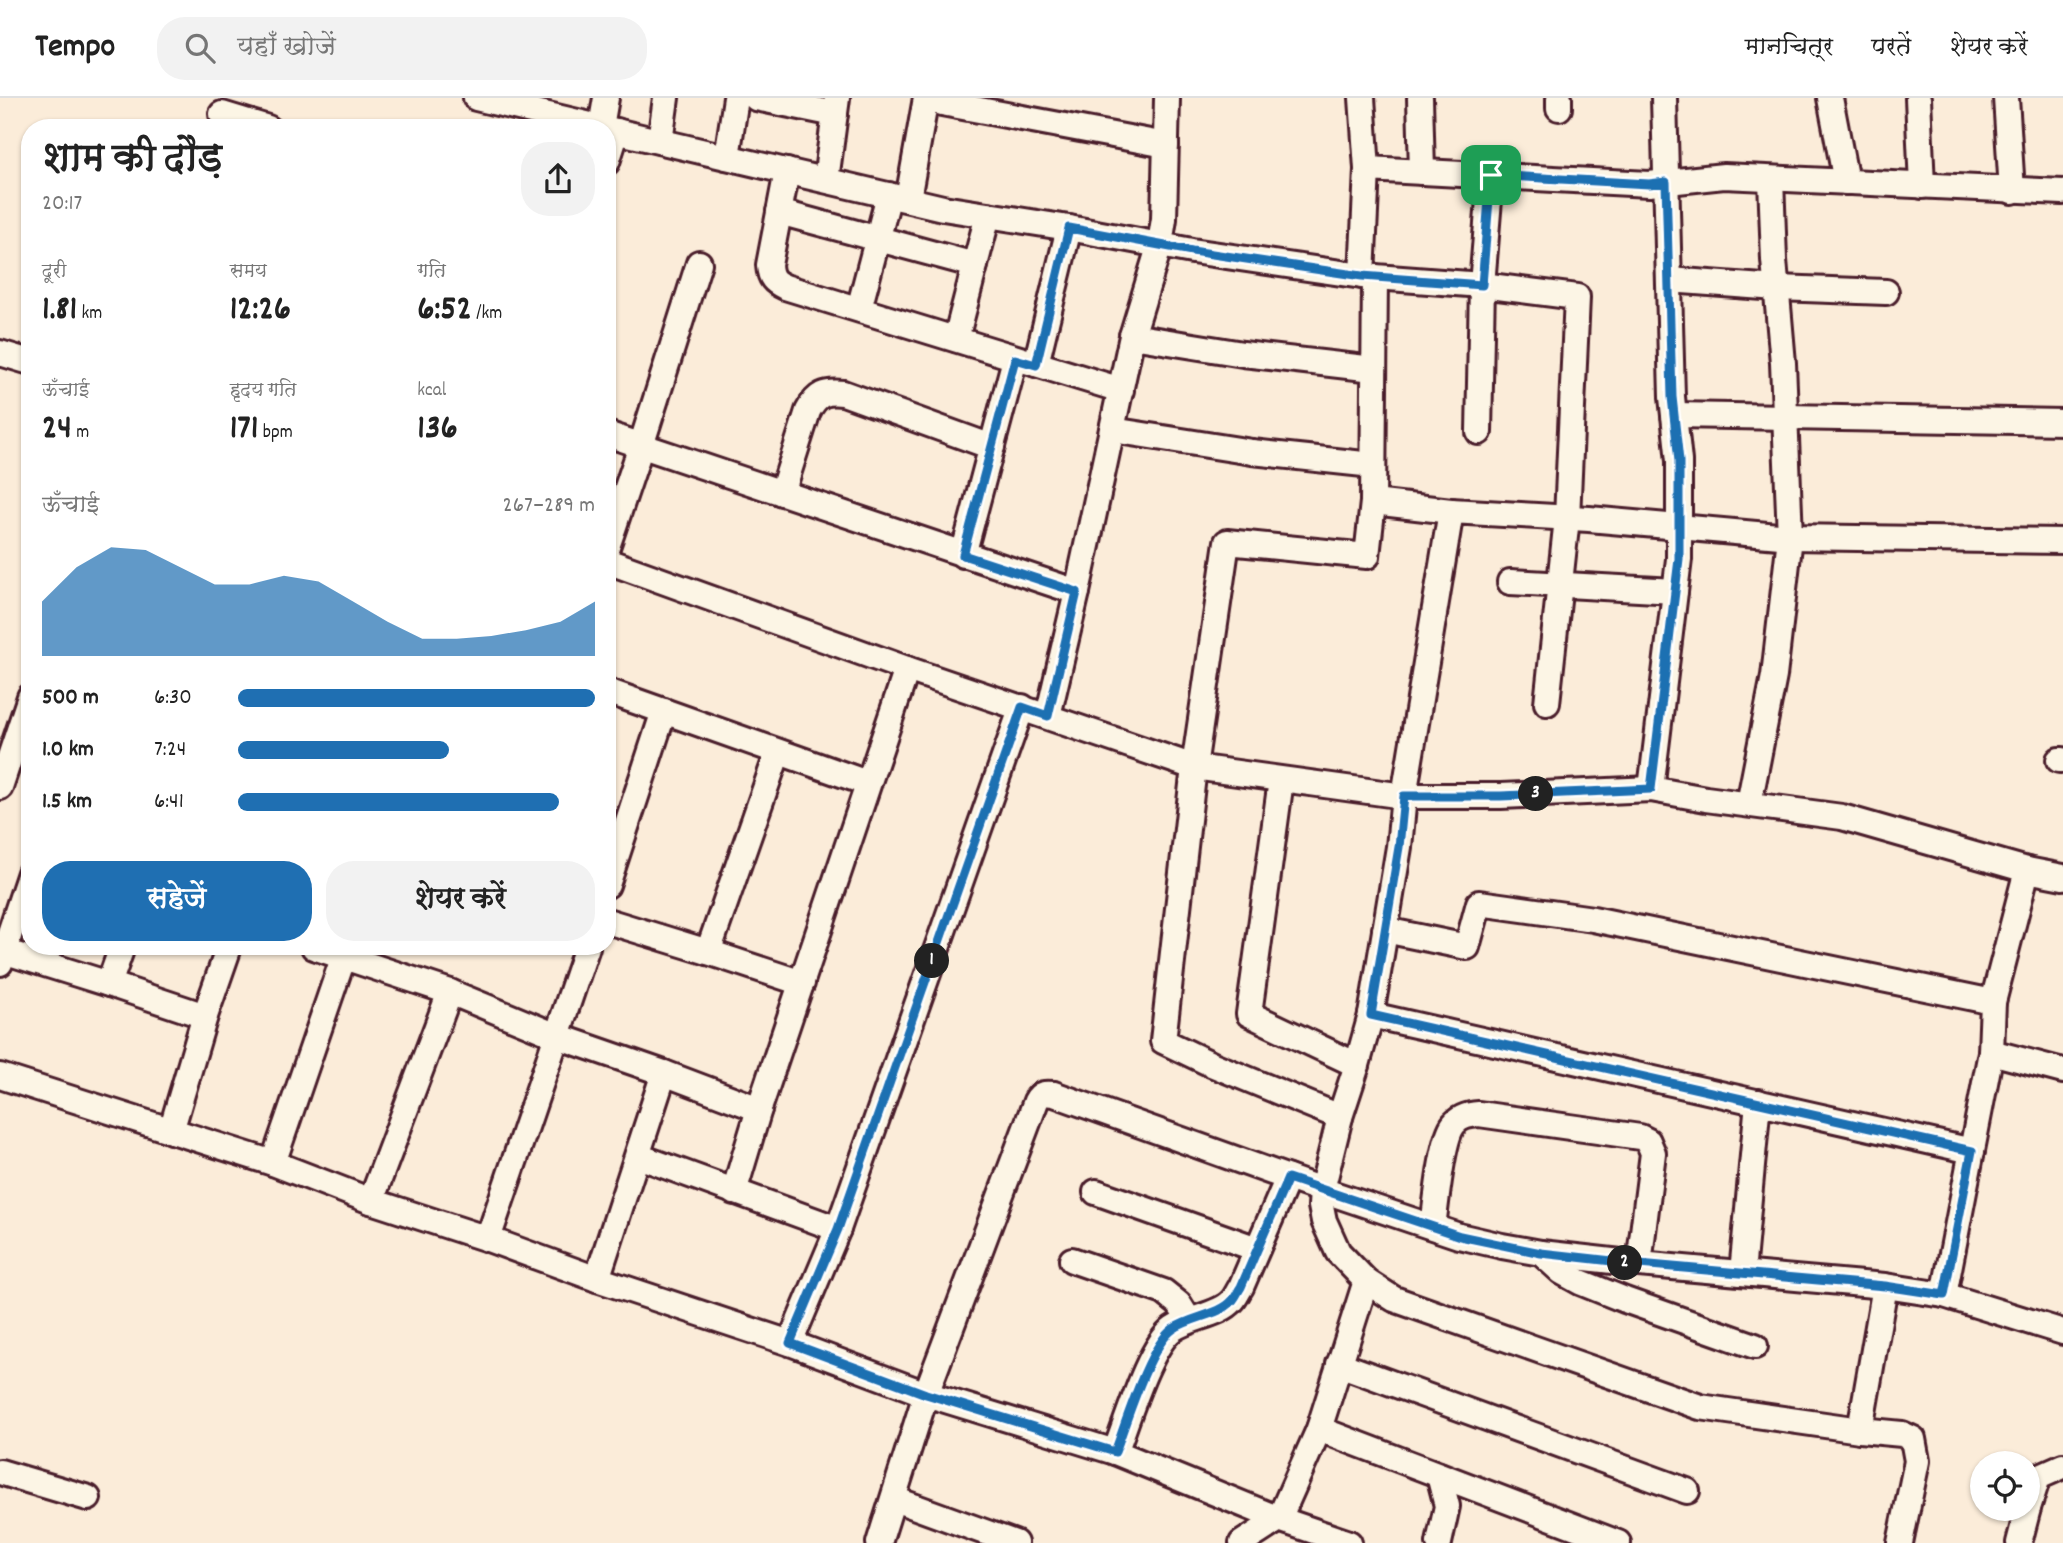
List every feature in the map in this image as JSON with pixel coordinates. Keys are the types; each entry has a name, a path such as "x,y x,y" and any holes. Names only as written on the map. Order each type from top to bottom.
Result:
{"street":[{"path":"476,98 565,119"},
{"path":"607,98 607,119"},
{"path":"660,141 666,98"},
{"path":"727,157 736,98"},
{"path":"756,98 836,106 826,180"},
{"path":"1340,1117 1211,1064 1163,1041 1194,766 1227,542 1367,556 1373,502 1374,369 1362,98"},
{"path":"1420,98 1422,172"},
{"path":"1651,789 1679,559 1679,461 1672,397 1664,98"},
{"path":"1829,98 1846,182"},
{"path":"1918,98 1922,186"},
{"path":"2006,98 2012,191"},
{"path":"859,309 877,238 898,197 926,99 1166,145"},
{"path":"1048,716 1132,337 1160,244 1164,219 1167,99"},
{"path":"223,113 241,119"},
{"path":"616,131 898,197 1192,251 1368,276 1482,285 1577,297 1567,518 1547,703"},
{"path":"1367,169 1649,184 1724,176 2063,192"},
{"path":"788,171 769,265 770,275 775,283 1121,390"},
{"path":"1479,432 1482,285 1491,175"},
{"path":"1749,804 1774,677 1790,537 1783,363 1771,178"},
{"path":"779,212 975,265"},
{"path":"956,339 988,215"},
{"path":"963,555 992,447 1026,362 1069,228"},
{"path":"616,520 699,263"},
{"path":"1669,279 1777,288 1886,292"},
{"path":"1132,337 1243,354 1374,369"},
{"path":"0,353 21,359"},
{"path":"782,493 808,411 813,401 831,391 992,447"},
{"path":"1674,415 2063,422"},
{"path":"1112,430 1252,452 1373,465"},
{"path":"616,437 1077,592"},
{"path":"1373,502 1451,511 1790,537 2063,541"},
{"path":"1451,511 1371,1015 1340,1117 1322,1190 1322,1213 1330,1236 1338,1252 1366,1281 1394,1298 1700,1407 1902,1434 1913,1439 1917,1461 1900,1543"},
{"path":"616,564 1194,766 1404,796 1501,796 1651,789 1842,817 2027,870 2063,877"},
{"path":"1510,582 1675,592"},
{"path":"734,1192 907,668"},
{"path":"616,694 867,783"},
{"path":"790,1343 838,1229 1022,707"},
{"path":"616,858 664,711"},
{"path":"0,788 21,724"},
{"path":"708,951 778,752"},
{"path":"1281,780 1249,1014 1357,1065"},
{"path":"1944,1295 1991,1052 1993,1002 2027,870"},
{"path":"21,898 1,955 108,984 205,1016"},
{"path":"1385,930 1467,947 1479,904 1593,919 1993,1002"},
{"path":"616,924 802,983"},
{"path":"108,984 119,955"},
{"path":"171,1131 226,955"},
{"path":"273,1163 344,955"},
{"path":"353,955 557,1036 759,1110"},
{"path":"488,1239 584,955"},
{"path":"371,1201 450,992"},
{"path":"1371,1015 1972,1151"},
{"path":"1991,1052 2063,1071"},
{"path":"597,1279 664,1073"},
{"path":"0,1076 273,1163 371,1201 790,1343 926,1394 1115,1452 1279,1519 1349,1543"},
{"path":"879,1543 926,1394 1038,1096 1043,1094 1054,1094 1433,1227 1502,1246 1639,1264 1885,1286 1944,1295 2063,1332"},
{"path":"1742,1273 1758,1102"},
{"path":"1433,1227 1447,1141 1452,1126 1468,1115 1479,1114 1640,1137 1648,1141 1653,1153 1639,1264"},
{"path":"638,1156 838,1229"},
{"path":"1115,1452 1153,1354 1171,1330 1189,1320 1225,1307 1233,1300 1288,1178"},
{"path":"1096,1192 1257,1249"},
{"path":"1541,1253 1562,1272 1580,1282 1755,1346"},
{"path":"1072,1260 1164,1292 1179,1304 1189,1320"},
{"path":"1242,1543 1279,1519 1318,1429 1366,1281"},
{"path":"1860,1430 1885,1286"},
{"path":"1339,1364 1687,1491"},
{"path":"1318,1429 1618,1543"},
{"path":"2040,1476 2063,1466"},
{"path":"0,1472 88,1498"},
{"path":"1439,1475 1447,1506 1439,1543"},
{"path":"894,1499 1015,1543"},
{"path":"2019,1543 2025,1521"}],"route":[{"path":"1491,175 1649,184 1666,182 1672,397 1679,461 1679,559 1651,789 1501,796 1404,796 1399,847 1371,1015 1972,1151 1944,1295 1885,1286 1541,1253 1460,1236 1288,1178 1233,1300 1225,1307 1189,1320 1171,1330 1153,1354 1115,1452 926,1394 790,1343 838,1229 1022,707 1048,716 1077,592 963,555 1015,359 1036,365 1069,228 1192,251 1362,276 1482,285 1491,175"}]}
